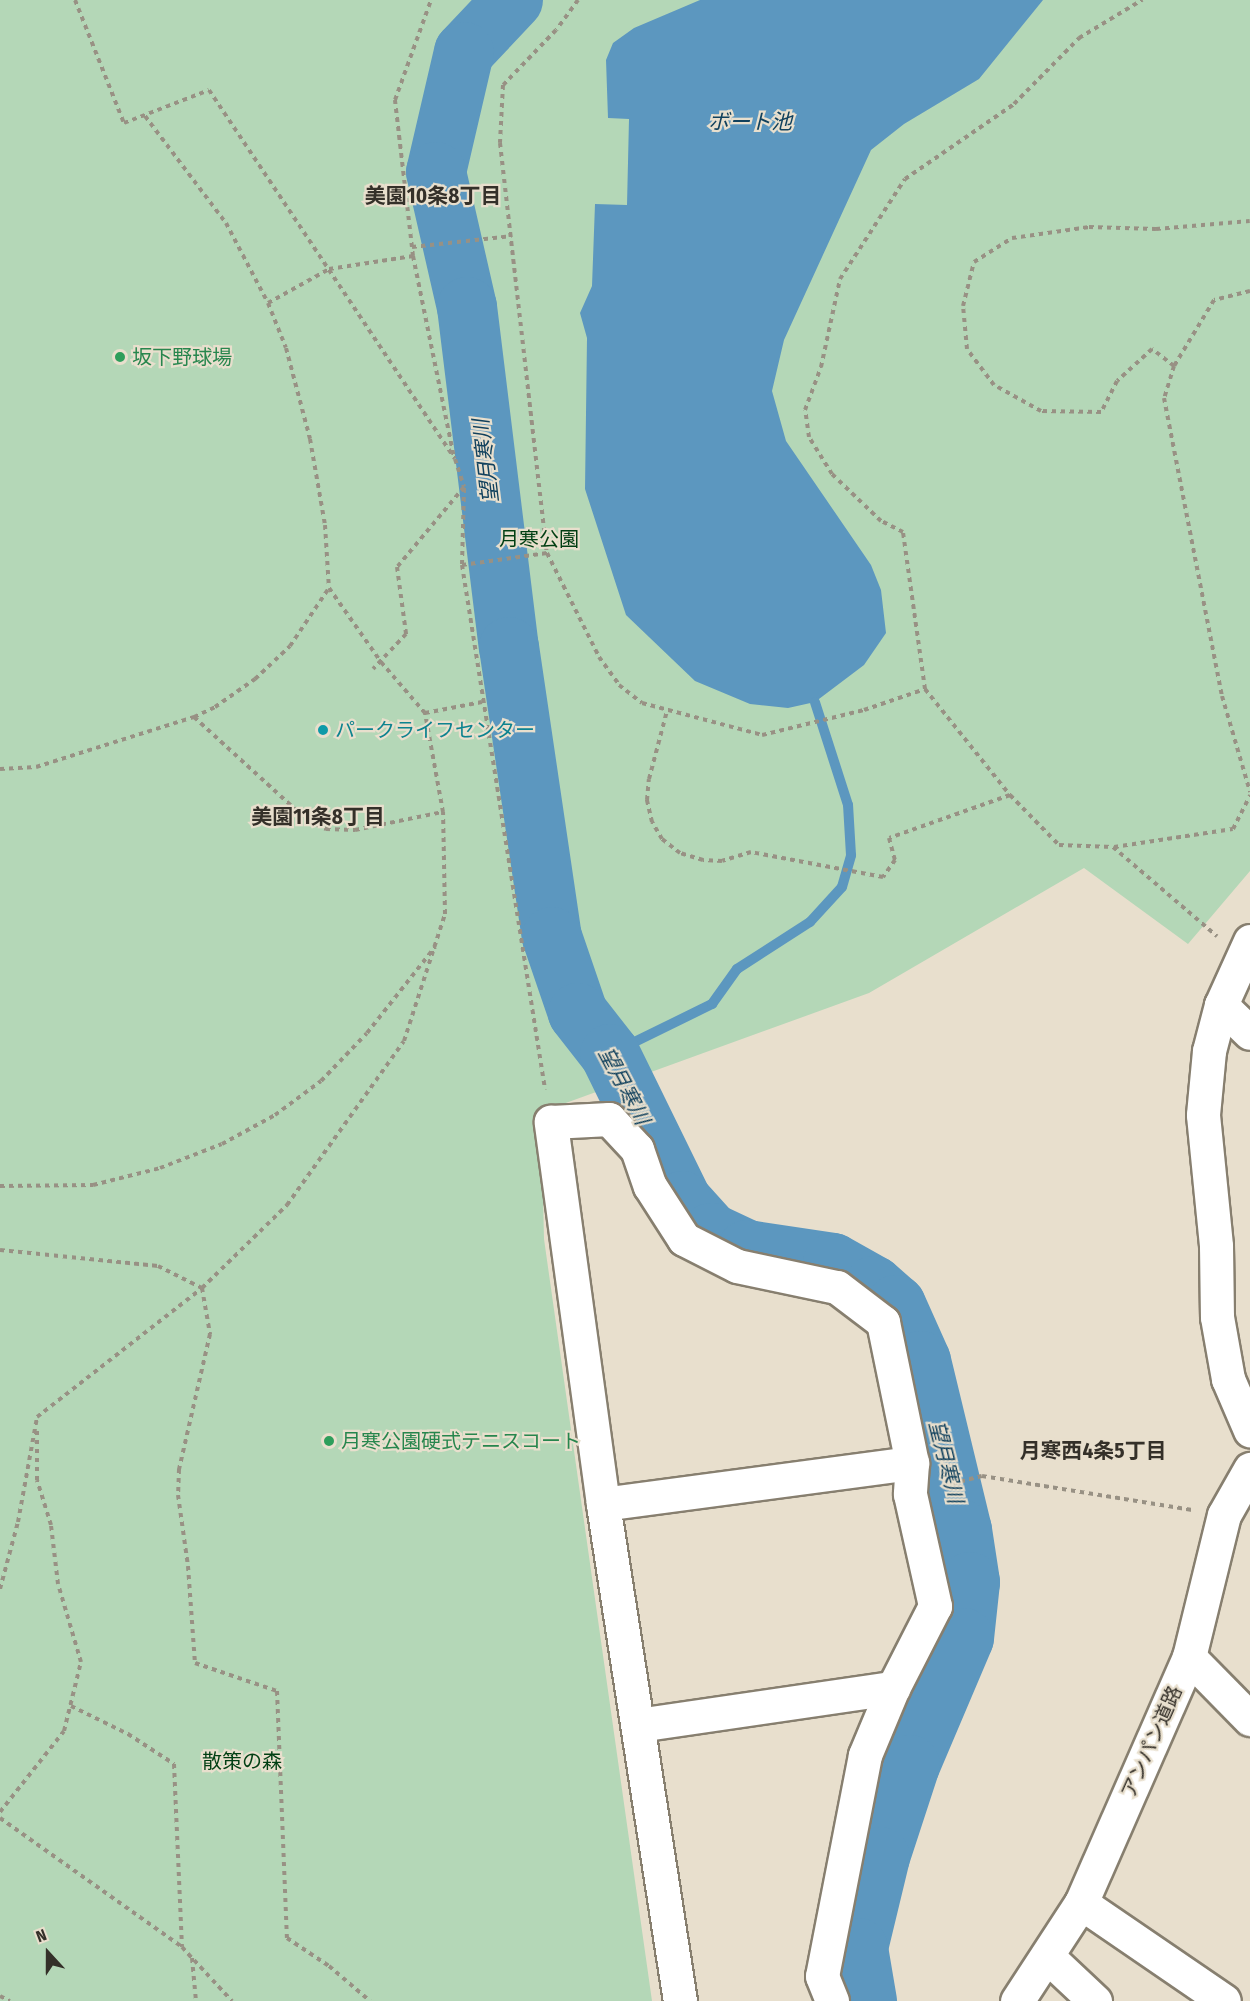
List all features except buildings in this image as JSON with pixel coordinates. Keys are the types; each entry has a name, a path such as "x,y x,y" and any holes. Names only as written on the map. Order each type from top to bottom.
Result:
{"street":[{"path":"1238,943 1209,1051 1203,1115 1216,1246 1217,1317 1228,1379 1250,1430"},
{"path":"1221,1005 1250,1033"},
{"path":"680,2001 603,1503 551,1122 609,1119 637,1149 650,1186 684,1239 737,1266 837,1287 883,1322 912,1463 910,1494 935,1606 892,1688 865,1755 822,1976 832,2001"},
{"path":"603,1503 912,1463"},
{"name":"アンパン道路","path":"1017,2001 1081,1903 1189,1657 1224,1515 1250,1469"},
{"path":"1189,1657 1250,1719"},
{"path":"638,1725 892,1688"},
{"path":"1081,1903 1224,2001"},
{"path":"1047,1956 1095,2001"}],"path":[{"path":"75,0 124,123 210,90 455,459"},
{"path":"431,0 396,100 413,256 455,459 464,487 462,565 482,702 551,1122"},
{"path":"578,0 556,30 503,85 500,143 547,553 599,657 619,685 642,703 762,735 864,710 925,689"},
{"path":"1142,0 1079,38 1014,104 905,179 840,279 821,368 805,410 809,436 832,474 881,521 903,532 925,689 1010,795 1059,845 1113,848 1233,829 1250,793 1222,696 1164,398 1174,366 1214,300 1250,291"},
{"path":"0,1589 18,1522 37,1417 202,1288 287,1205 404,1041 438,944 445,914 443,812 425,713 381,662 329,588 325,525 310,439 286,348 268,303 226,223 145,116"},
{"path":"1174,366 1152,349 1117,381 1101,412 1041,411 994,385 967,349 963,306 975,262 1012,238 1089,227 1156,230 1250,220"},
{"path":"412,247 511,236"},
{"path":"268,303 329,269 413,256"},
{"path":"373,669 406,634 397,567 464,487"},
{"path":"462,565 547,553"},
{"path":"0,769 36,767 194,717 255,679 290,646 329,588"},
{"path":"425,713 482,702"},
{"path":"667,711 646,800 652,822 662,839 680,853 703,860 722,861 751,852 856,874 884,877 895,860 889,838 1010,795"},
{"path":"194,717 308,821 326,829 355,830 443,812"},
{"path":"1113,848 1238,943"},
{"path":"0,1186 93,1185 160,1168 222,1144 275,1115 321,1081 367,1033 438,944"},
{"path":"0,1250 158,1266 202,1288"},
{"path":"202,1288 210,1334 179,1469 178,1495 188,1566 195,1663 277,1691 287,1938 329,1966 370,2001"},
{"path":"0,1812 64,1731 81,1662 58,1584 51,1525 37,1480 37,1417"},
{"path":"982,1476 1224,1515"},
{"path":"71,1706 128,1734 174,1764 182,1947"},
{"path":"0,1818 182,1947 232,2001"},
{"path":"192,1958 196,2001"},
{"path":"0,1996 10,2001"}],"green space":[{"name":"月寒公園","path":"0,0 1250,0 1250,871 1188,944 1084,868 869,993 541,1112 544,1239 652,2001 0,2001"}],"water":[{"name":"ボート池","path":"700,0 1043,0 979,79 904,124 871,150 784,340 772,391 786,441 871,565 881,590 886,633 864,665 815,702 788,708 750,704 695,681 626,615 585,489 587,338 580,313 592,286 595,204 627,205 629,119 608,118 606,60 613,43 634,28"}],"waterway":[{"name":"望月寒川","path":"513,0 464,52 436,172 467,307 509,647 552,937 578,1013 610,1054 682,1201 711,1233 747,1250 833,1263 874,1286 896,1305 921,1361 962,1530 970,1582 964,1638 910,1765 880,1857 858,1948 867,2001"},
{"path":"610,1054 712,1004 737,969 810,922 842,887 851,855 848,805 815,702"}],"place":[{"name":"坂下野球場","path":"120,357"},
{"name":"パークライフセンター","path":"323,730"},
{"name":"月寒公園硬式テニスコート","path":"329,1441"}],"district":[{"name":"美園10条8丁目","path":"433,196"},
{"name":"美園11条8丁目","path":"318,817"},
{"name":"月寒西4条5丁目","path":"1093,1451"}],"park label":[{"name":"散策の森","path":"242,1761"}]}
